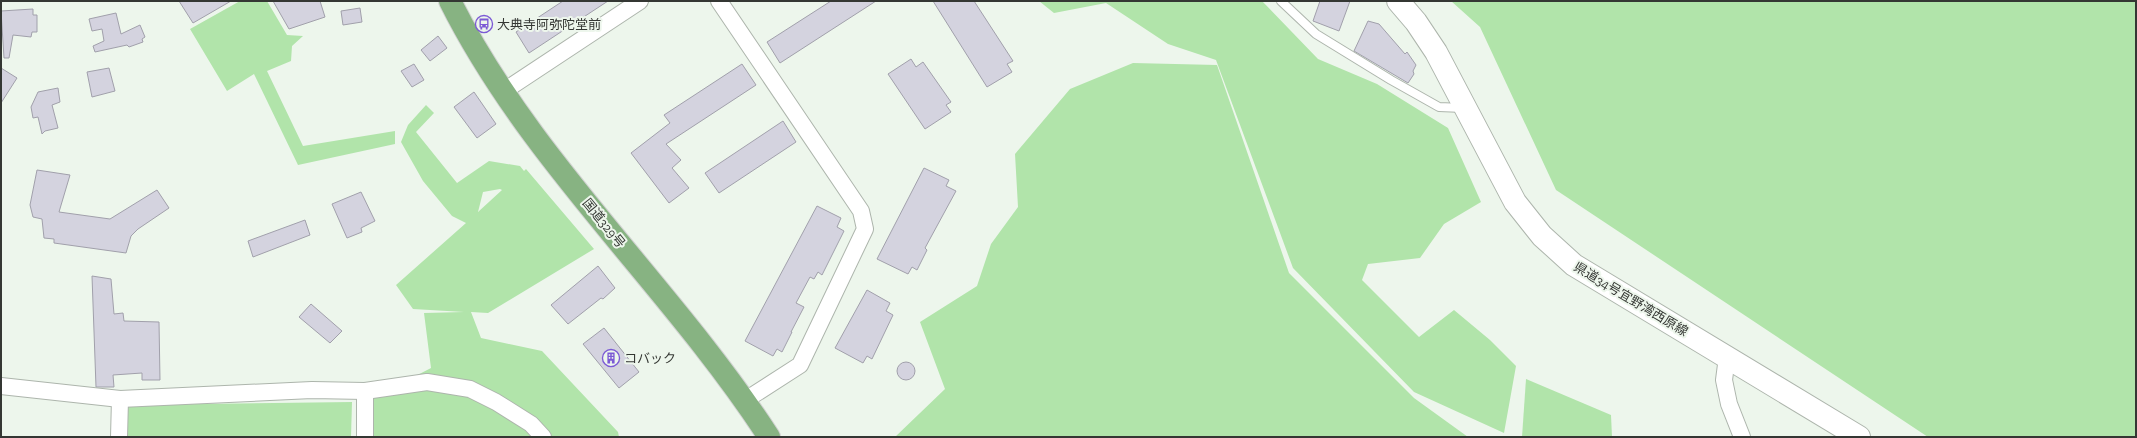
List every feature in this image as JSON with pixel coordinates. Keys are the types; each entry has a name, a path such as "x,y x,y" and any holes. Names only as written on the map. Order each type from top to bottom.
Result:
{"highway":[{"name":"国道329号","path":"450,1 466,33 527,126 744,401 769,437"}],"main road":[{"name":"県道34号宜野湾西原線","path":"1398,1 1416,22 1436,52 1464,108 1515,202 1542,236 1574,265 1859,437"}],"street":[{"path":"504,91 640,1"},
{"path":"719,1 862,211 865,229 800,365 744,401"},
{"path":"1727,357 1724,380 1729,404 1742,437"},
{"path":"1,386 120,398 312,390 365,391 427,382 470,389 496,402 531,424 543,437"},
{"path":"365,391 365,437"},
{"path":"119,437 120,398"}],"lane":[{"path":"1282,1 1316,34 1391,80 1438,107 1464,108"}],"green space":[{"path":"240,1 267,1 287,35 303,36 292,46 291,61 267,71 303,146 395,131 395,144 298,165 254,74 227,91 190,29"},
{"path":"1039,1 1262,1 1318,59 1377,84 1448,128 1481,202 1444,224 1420,258 1368,264 1362,280 1419,337 1454,310 1490,340 1516,366 1504,433 1414,392 1293,268 1216,60 1168,44 1106,3 1054,13"},
{"path":"1451,1 2136,1 2136,437 1928,437 1556,190 1480,27"},
{"path":"1133,63 1217,65 1289,273 1414,398 1468,437 895,437 945,389 920,322 977,286 991,244 1018,207 1015,154 1070,89"},
{"path":"426,105 434,113 416,132 457,183 489,161 520,166 524,171 526,169 594,249 488,313 471,312 481,338 542,351 618,432 619,437 373,437 373,398 431,368 424,313 464,312 413,309 396,285 466,223 452,216 423,181 401,142 408,125","holes":["500,189 502,190 478,212 483,192"]},
{"path":"1526,379 1611,415 1612,437 1522,437"},
{"path":"352,402 351,437 126,437 126,405"}],"building":[{"path":"179,1 231,1 193,23"},
{"path":"273,1 320,1 325,17 289,29"},
{"path":"563,1 608,1 529,53 516,32"},
{"path":"831,1 876,1 780,63 767,42"},
{"path":"933,1 974,1 1013,61 1007,64 1012,72 987,87"},
{"path":"1320,1 1350,1 1339,31 1313,21"},
{"path":"360,8 362,22 343,25 341,11"},
{"path":"33,9 33,15 37,15 37,32 32,32 31,37 13,35 9,58 4,58 1,11"},
{"path":"116,13 121,34 140,25 145,37 142,39 143,42 129,47 127,45 95,52 93,46 104,41 102,29 92,31 89,19"},
{"path":"1368,21 1379,24 1405,54 1407,52 1416,65 1413,71 1414,74 1408,83 1354,51"},
{"path":"438,36 447,48 430,61 421,50"},
{"path":"911,59 916,67 923,62 951,102 946,105 951,112 925,129 888,74"},
{"path":"414,64 424,80 412,87 401,71"},
{"path":"742,64 756,85 666,144 681,160 672,168 689,188 669,203 631,153 670,123 664,115"},
{"path":"1,68 17,78 1,103"},
{"path":"109,68 115,91 92,97 87,72"},
{"path":"58,88 60,102 52,105 58,128 45,131 42,134 38,117 33,118 31,107 38,92"},
{"path":"474,92 496,124 477,138 454,107"},
{"path":"783,121 796,142 719,193 705,173"},
{"path":"924,168 949,180 946,186 956,191 925,248 927,250 917,270 912,267 908,274 877,259"},
{"path":"37,170 70,175 59,212 110,219 157,190 169,208 138,229 131,236 126,253 54,243 54,239 44,238 42,219 33,217 30,205"},
{"path":"361,192 375,221 361,228 362,232 347,238 332,204"},
{"path":"817,206 841,218 837,227 844,231 822,275 818,272 814,279 810,277 796,303 804,307 782,352 777,349 773,356 745,341"},
{"path":"305,220 310,235 253,257 248,241"},
{"path":"598,266 615,288 603,299 601,298 568,324 551,305"},
{"path":"92,276 111,279 114,314 123,313 124,321 159,322 160,380 142,380 142,373 113,375 114,387 96,387"},
{"path":"867,290 890,303 886,311 893,315 872,359 867,356 863,363 835,348"},
{"path":"311,304 342,331 330,343 299,317"},
{"name":"コバック","path":"604,328 639,372 619,388 583,344"},
{"path":"902,362 910,362 915,367 913,378 910,380 902,380 897,375 897,367"}],"place":[{"name":"大典寺阿弥陀堂前","path":"484,24"},
{"name":"コバック","path":"611,358"}]}
